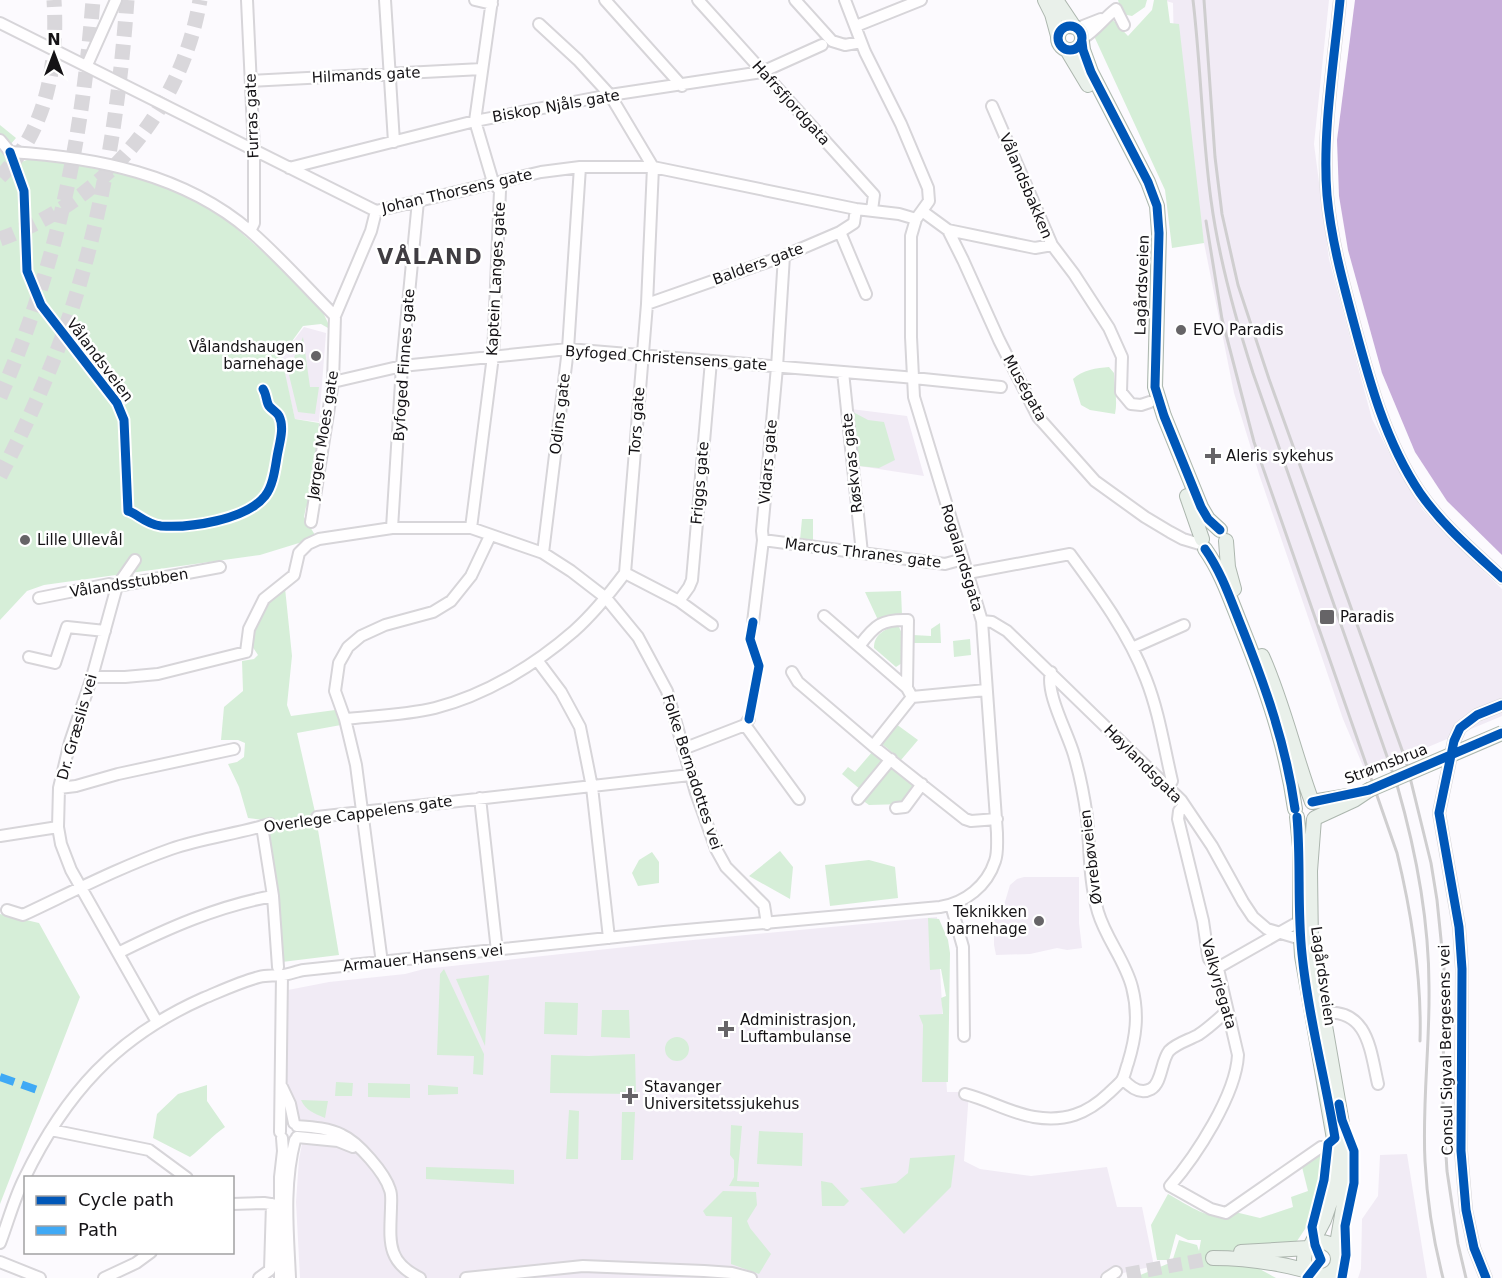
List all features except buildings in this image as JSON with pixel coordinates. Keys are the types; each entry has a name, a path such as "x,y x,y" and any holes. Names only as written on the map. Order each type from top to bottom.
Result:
{"main road":[{"path":"1045,0 1056,23 1060,45 1067,50 1077,49 1079,34 1064,28 1059,36"},
{"name":"Lagårdsveien","path":"1056,0 1079,34 1091,72 1155,197 1159,222 1156,392 1201,507 1208,519 1223,535"},
{"name":"Lagårdsveien","path":"1067,50 1084,76 1140,185 1149,208 1151,237 1146,380 1150,402 1198,524 1203,544 1225,587 1271,705 1285,753 1300,847 1300,939 1305,980 1333,1122 1337,1156 1333,1194 1326,1215 1310,1246"},
{"path":"1223,535 1223,548 1218,552 1209,551 1203,544 1208,530 1216,528 1223,535 1230,576 1272,679 1312,802 1317,808 1315,818 1303,822 1296,813 1300,802 1308,800 1312,802"},
{"name":"Strømsbrua","path":"1315,818 1330,805 1502,733"},
{"name":"Strømsbrua","path":"1312,802 1330,805"},
{"name":"Lagårdsveien","path":"1315,818 1310,871 1310,931 1313,962 1348,1158 1347,1186 1336,1250"},
{"path":"1318,1242 1325,1243 1336,1250 1338,1258 1334,1274 1325,1276 1310,1274 1271,1261 1213,1258 1242,1251 1310,1246 1318,1242"},
{"path":"1310,1246 1303,1260 1310,1274"}],"street":[{"path":"87,65 116,0"},
{"name":"Furras gate","path":"247,0 254,150 254,223 250,231"},
{"path":"385,0 394,142"},
{"path":"475,0 492,2"},
{"path":"605,0 682,86"},
{"name":"Hafrsfjordgata","path":"698,0 874,195 872,210"},
{"path":"795,0 832,41 844,45 861,42"},
{"path":"845,0 861,42 901,124 928,188 929,201 919,215"},
{"path":"856,26 921,0"},
{"path":"1340,0 1327,141 1327,194 1336,255 1372,392 1385,426 1420,493 1445,525 1502,578"},
{"name":"Kaptein Langes gate","path":"471,528 493,356 500,191 493,182 475,121 492,2"},
{"path":"1079,34 1091,33 1106,16 1116,9 1124,25"},
{"name":"Johan Thorsens gate","path":"0,23 376,211 541,172 580,167 653,166 856,209 919,215"},
{"path":"539,24 579,60 610,95 653,166"},
{"name":"Biskop Njåls gate","path":"289,168 475,121 610,95 682,86 762,72 822,45"},
{"name":"Hilmands gate","path":"251,81 482,69"},
{"name":"Vålandsbakken","path":"992,106 1052,245 1109,328 1122,357 1120,386 1125,398 1131,404 1141,405 1150,402"},
{"path":"0,140 10,152 43,154 93,162 154,177 186,189 205,199 250,231 335,316"},
{"name":"Tors gate","path":"625,573 647,304 653,166"},
{"name":"Odins gate","path":"543,553 568,349 580,167"},
{"name":"Byfoged Finnes gate","path":"393,528 402,366 418,201"},
{"path":"856,209 854,224 840,232 866,294"},
{"name":"Jørgen Moes gate","path":"310,522 333,382 335,316 371,231 376,211"},
{"name":"Muségata","path":"919,215 948,230 1038,417 1095,481 1170,532 1203,544"},
{"name":"Rogalandsgata","path":"919,215 911,236 914,397 982,621 997,819 996,860 982,885 973,894"},
{"path":"948,230 1035,248 1052,245"},
{"name":"Balders gate","path":"647,304 784,256 840,232"},
{"name":"Vidars gate","path":"753,622 763,540 784,256"},
{"name":"Byfoged Christensens gate","path":"333,382 402,366 568,349 1001,387"},
{"name":"Friggs gate","path":"679,601 692,580 711,361"},
{"name":"Røskvas gate","path":"843,372 862,553"},
{"name":"Folke Bernadottes vei","path":"92,677 158,674 246,652 249,629 264,598 294,574 298,553 308,544 319,539 393,528 471,528 543,553 606,598 638,637 667,691 690,775 720,858 739,882 764,905 767,924"},
{"path":"382,963 356,765 345,718 335,691 339,663 348,647 361,636 385,625 433,612 451,601 471,576 490,536"},
{"name":"Marcus Thranes gate","path":"763,540 945,564 963,559"},
{"path":"968,573 1070,554 1132,648 1147,682 1172,782 1168,787"},
{"name":"Dr. Græslis vei","path":"135,560 117,586 92,677 70,742 59,788 58,827 61,844 71,870 158,1022"},
{"name":"Vålandsstubben","path":"39,598 109,584 117,586 220,567"},
{"path":"345,718 436,707 489,688 537,660 575,630 606,598 625,573 679,601 712,625"},
{"path":"824,616 860,645 909,692 986,690"},
{"path":"860,645 878,625 887,621 908,620 909,692 873,746"},
{"name":"Høylandsgata","path":"982,621 992,622 1007,631 1168,787 1184,805 1212,846 1249,912 1263,926 1276,933 1300,939"},
{"path":"1132,648 1184,625"},
{"path":"29,657 55,663 67,627 105,631"},
{"path":"537,660 561,692 580,727 592,787 609,938"},
{"path":"792,672 798,682 873,746 965,819 971,821 997,819"},
{"name":"Øvrebøveien","path":"965,1094 1034,1117 1057,1118 1083,1113 1097,1104 1123,1078 1136,1034 1136,1007 1130,978 1114,950 1098,913 1088,852 1087,819 1080,777 1073,748 1053,697 1051,672"},
{"name":"Consul Sigval Bergesens vei","path":"1486,1278 1474,1248 1466,1210 1461,1151 1462,969 1459,927 1439,813 1454,741 1460,728 1478,716 1502,705"},
{"path":"683,749 747,722 799,799"},
{"path":"59,788 234,749"},
{"path":"858,799 891,759"},
{"name":"Overlege Cappelens gate","path":"317,817 690,775"},
{"path":"896,808 904,807 922,784"},
{"path":"480,798 497,951"},
{"name":"Valkyrjegata","path":"1184,805 1179,811 1178,819 1203,921 1209,959 1218,969 1237,1048 1237,1065 1235,1075 1214,1120 1194,1157 1170,1186 1211,1209 1226,1213 1321,1148"},
{"name":"Overlege Cappelens gate","path":"7,910 23,915 80,887 170,849 205,838 266,825 273,896"},
{"path":"0,836 58,827"},
{"name":"Armauer Hansens vei","path":"25,1176 67,1104 125,1044 186,1006 261,976 280,971 382,963 609,938 951,905 973,894"},
{"path":"118,953 160,932 216,910 273,896 280,971 283,1151 280,1177 280,1278"},
{"path":"951,905 963,947 964,1036"},
{"path":"1218,969 1300,921"},
{"path":"1123,1078 1136,1090 1144,1092 1152,1089 1157,1083 1168,1053 1174,1047 1209,1027 1227,1011"},
{"path":"1322,1014 1345,1015 1359,1024 1369,1044 1378,1084"},
{"path":"259,1278 270,1270 280,1206 296,1131 290,1104 281,1084"},
{"path":"281,1135 284,1124 296,1131 318,1128 342,1135 362,1151 381,1171 391,1191 390,1241 393,1254 400,1266 420,1278"},
{"path":"51,1130 149,1150 184,1176"},
{"path":"281,1135 288,1141 296,1131"},
{"name":"Armauer Hansens vei","path":"0,1243 24,1178"},
{"path":"234,1204 280,1206"},
{"path":"280,1206 290,1278"},
{"path":"104,1278 136,1263 148,1254"},
{"path":"0,1262 40,1278"},
{"path":"465,1278 583,1266 704,1271 732,1273 751,1278"}],"shaded area":[{"name":"Paradis","path":"1163,0 1329,0 1314,144 1329,259 1372,419 1396,466 1422,509 1502,589 1502,716 1366,773 1343,719 1259,474 1234,393 1204,243 1174,50 1173,3"},
{"path":"1355,0 1502,0 1502,555 1447,501 1415,452 1382,373 1348,250 1339,196 1337,140"},
{"path":"304,327 326,333 319,422 295,419 282,363 280,350 291,344"},
{"path":"851,409 907,416 924,476 859,466"},
{"path":"1024,877 1079,877 1079,923 1082,948 1067,950 1057,948 1030,954 996,955 994,920 1001,915 1010,885"},
{"name":"Stavanger Universitetssjukehus","path":"937,917 947,1092 969,1092 964,1161 980,1169 1031,1176 1107,1167 1117,1207 1142,1207 1154,1266 1101,1278 300,1278 296,1202 299,1159 304,1134 286,1083 288,990 329,982 405,974 424,969 672,942"},
{"path":"1407,1154 1427,1278 1358,1278 1361,1269 1362,1219 1378,1196 1380,1155"}],"green space":[{"path":"1118,0 1147,0 1145,7 1132,16 1122,14"},
{"path":"1154,0 1167,0 1170,23 1179,24 1204,243 1172,248 1165,190 1094,36 1111,18 1128,36 1152,10"},
{"path":"0,125 16,138 10,145 21,162 33,158 48,159 125,171 162,184 199,202 228,221 317,300 329,325 328,328 321,324 303,326 290,344 280,350 295,419 319,423 320,449 309,504 304,517 315,535 312,539 260,555 44,585 27,591 0,620"},
{"path":"303,337 310,387 319,387 315,414 298,412 288,371"},
{"path":"1109,367 1114,373 1115,414 1090,410 1081,405 1073,379 1085,372"},
{"path":"853,412 868,420 884,422 895,460 879,468 859,466"},
{"path":"802,519 813,519 813,542 800,540"},
{"path":"285,588 292,656 287,705 291,716 335,710 341,725 297,733 315,812 339,955 282,962 277,896 263,820 248,818 239,787 228,764 244,757 245,743 238,740 221,740 224,707 243,691 242,661 254,659 258,655 252,646 253,627 269,597"},
{"path":"901,591 902,615 878,620 865,592"},
{"path":"940,623 941,643 913,643 913,635 931,636 931,629"},
{"path":"895,626 901,631 903,644 902,663 896,667 874,648 880,634"},
{"path":"970,639 971,655 954,657 953,641"},
{"path":"896,724 918,740 901,760 881,743"},
{"path":"873,751 884,761 861,790 842,774 848,767 855,772"},
{"path":"889,767 918,787 904,804 869,805 862,800"},
{"path":"780,851 793,867 790,899 749,876"},
{"path":"652,852 659,862 659,883 638,886 632,873 639,860"},
{"path":"869,860 895,867 898,898 830,906 825,865"},
{"path":"0,914 39,923 80,997 0,1204"},
{"path":"928,918 939,919 948,940 950,953 948,1082 922,1082 923,1025 919,1015 943,1014 941,998 946,996 941,969 930,970"},
{"path":"444,969 484,1054 483,1075 473,1074 474,1056 437,1055 440,974"},
{"path":"489,975 485,1046 456,979"},
{"path":"545,1002 578,1003 577,1035 544,1034"},
{"path":"602,1010 629,1010 630,1038 601,1037"},
{"path":"677,1037 686,1040 689,1049 686,1058 677,1061 668,1058 665,1049 668,1040"},
{"path":"635,1054 636,1094 550,1093 551,1055"},
{"path":"336,1082 353,1083 352,1096 335,1096"},
{"path":"368,1083 410,1084 410,1098 368,1097"},
{"path":"207,1085 207,1101 225,1127 190,1157 153,1138 157,1114 178,1094"},
{"path":"428,1085 458,1087 458,1094 428,1095"},
{"path":"301,1100 328,1101 325,1118 308,1109"},
{"path":"569,1110 579,1111 578,1159 566,1159"},
{"path":"622,1112 635,1112 633,1160 621,1160"},
{"path":"731,1125 742,1126 737,1181 759,1182 759,1187 729,1186 734,1177 734,1160 730,1155"},
{"path":"759,1131 803,1133 802,1166 757,1164"},
{"path":"1324,1150 1321,1180 1311,1220 1297,1241 1209,1254 1211,1265 1256,1267 1276,1278 1133,1278 1172,1262 1179,1240 1197,1245 1199,1251 1201,1240 1188,1240 1176,1234 1169,1260 1157,1260 1151,1225 1168,1194 1210,1215 1227,1216 1235,1212 1260,1218 1293,1207 1291,1197 1308,1191 1302,1167"},
{"path":"955,1155 951,1187 904,1234 860,1188 896,1183 908,1173 910,1158"},
{"path":"426,1167 514,1170 514,1184 426,1179"},
{"path":"821,1181 832,1183 849,1201 844,1206 822,1206"},
{"path":"723,1191 756,1192 757,1205 747,1221 771,1254 759,1274 731,1264 732,1217 706,1216 703,1211"}],"tunnel":[{"path":"0,177 29,139 46,95 54,48 54,0"},
{"path":"0,397 37,300 64,203 82,104 93,0"},
{"path":"0,476 34,407 56,353 88,253 98,212 113,127 127,0"},
{"path":"0,239 38,222 73,201 104,176 132,146 156,114 176,78 190,40 200,0"},
{"path":"1106,1278 1213,1258"}],"railway":[{"path":"1193,0 1211,200 1228,288 1253,373 1397,785 1420,885 1427,936 1429,1009 1424,1118 1426,1176 1431,1220 1443,1278"},
{"path":"1204,0 1215,157 1222,214 1238,285 1269,379 1406,761 1431,863 1444,969 1443,1106 1447,1171 1458,1244 1466,1278"},
{"path":"1206,221 1222,319 1254,442 1397,853 1415,946 1420,1041"}],"marked path":[{"path":"0,1077 43,1092"}],"cycle path":[{"path":"1340,0 1327,123 1327,195 1337,258 1365,365 1379,410 1397,452 1420,493 1448,527 1502,578"},
{"path":"1070,26 1079,29 1082,38 1079,47 1070,50 1061,47 1058,38 1061,29 1070,26"},
{"path":"1082,42 1091,72 1148,182 1157,206 1159,233 1155,387 1164,416 1201,507 1208,519 1220,530"},
{"name":"Vålandsveien","path":"10,152 24,191 27,271 41,305 117,403 124,420 128,511 155,525 187,526 231,517 245,511 265,496 272,482 282,431 279,416 269,406 263,389"},
{"path":"1205,549 1226,587 1267,695 1281,739 1295,809"},
{"path":"749,719 759,666 750,639 753,622"},
{"path":"1486,1278 1474,1248 1466,1210 1461,1151 1462,969 1459,927 1439,813 1454,741 1460,728 1477,715 1502,705"},
{"path":"1312,802 1369,790 1502,733"},
{"path":"1297,817 1302,954 1312,1023 1335,1138 1328,1144 1324,1180 1312,1227 1315,1245 1321,1260 1307,1278"},
{"path":"1339,1104 1342,1120 1354,1151 1354,1183 1345,1226 1346,1255 1342,1278"}],"place":[{"name":"EVO Paradis","path":"1181,330"},
{"name":"Vålandshaugen barnehage","path":"316,356"},
{"name":"Aleris sykehus","path":"1213,456"},
{"name":"Lille Ullevål","path":"25,540"},
{"name":"Paradis","path":"1327,617"},
{"name":"Teknikken barnehage","path":"1039,921"},
{"name":"Administrasjon, Luftambulanse","path":"726,1029"},
{"name":"Stavanger Universitetssjukehus","path":"630,1096"}],"district":[{"name":"VÅLAND","path":"430,257"}]}
